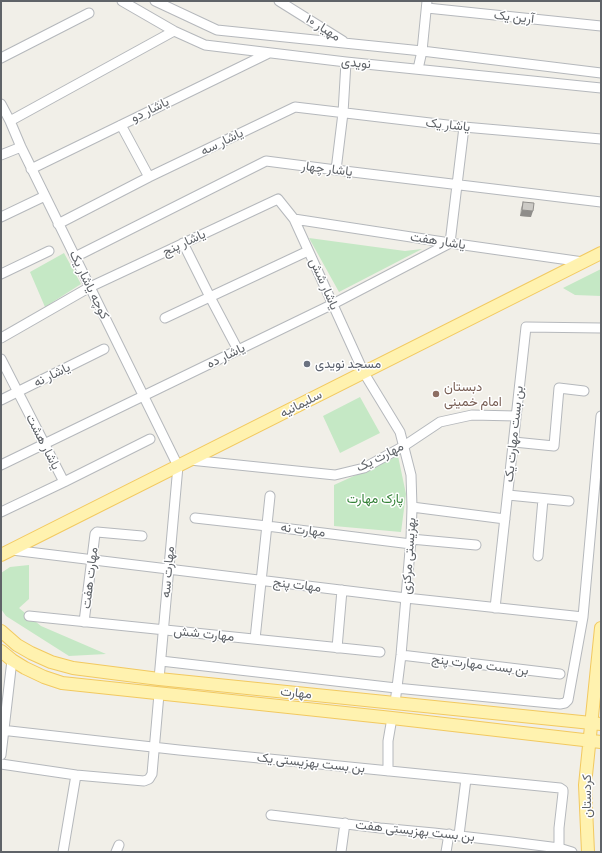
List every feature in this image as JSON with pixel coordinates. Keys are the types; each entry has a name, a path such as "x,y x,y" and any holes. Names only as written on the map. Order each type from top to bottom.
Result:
{"main road":[{"name":"سلیمانیه","path":"6,552 601,253"},
{"name":"کردستان","path":"588,852 585,785 595,741 601,628"},
{"name":"مهارت","path":"1,630 5,635 31,653 51,662 73,668 596,724"},
{"name":"مهارت","path":"1,651 25,668 44,677 62,683 595,741"},
{"path":"159,678 159,694"},
{"path":"392,718 395,703"}],"street":[{"name":"نویدی","path":"122,1 174,31 205,45 346,62 601,88"},
{"name":"نویدی","path":"155,1 217,30 346,43 601,73"},
{"name":"مهیار ۱۰","path":"279,1 346,43"},
{"path":"418,69 422,52 427,5"},
{"name":"آرین یک","path":"427,5 601,26"},
{"path":"1,58 89,13"},
{"path":"10,121 174,31"},
{"name":"یاشار دو","path":"31,168 270,53"},
{"path":"336,170 343,113 346,62"},
{"name":"کوچه یاشار یک","path":"1,104 58,224 178,466"},
{"name":"یاشار یک","path":"295,107 464,127 601,139"},
{"name":"یاشار سه","path":"58,224 150,177 295,107"},
{"path":"121,125 150,177"},
{"path":"450,243 464,127"},
{"path":"1,155 21,147"},
{"name":"یاشار چهار","path":"75,257 266,161 601,202"},
{"path":"1,217 45,196"},
{"name":"یاشار شش","path":"278,199 294,219 364,372"},
{"name":"یاشار پنج","path":"90,287 278,199"},
{"name":"یاشار هفت","path":"294,219 583,262"},
{"name":"یاشار ده","path":"1,465 333,304 450,243"},
{"path":"183,244 238,350"},
{"path":"1,274 49,251"},
{"path":"165,318 308,251"},
{"path":"1,338 90,287"},
{"name":"بن بست مهارت یک","path":"495,608 526,326 596,327"},
{"name":"یاشار نه","path":"1,400 104,349"},
{"name":"یاشار هشت","path":"1,359 64,482 150,439"},
{"name":"بهزیستی مرکزی","path":"364,372 400,432 411,475 411,541 395,703"},
{"path":"514,442 554,446 559,388 584,391"},
{"name":"مهارت یک","path":"190,460 334,475 364,468 404,446 440,422 472,415 516,416"},
{"path":"161,661 396,688 560,704 565,703 568,700 583,617 601,416"},
{"name":"مهارت سه","path":"159,678 178,466"},
{"path":"1,512 64,482"},
{"path":"508,495 569,501"},
{"path":"255,639 270,496"},
{"path":"538,556 543,499"},
{"path":"412,507 504,519"},
{"name":"مهارت نه","path":"195,518 411,541 476,545"},
{"name":"مهارت هفت","path":"84,622 97,532 142,536"},
{"name":"مهات پنج","path":"6,552 92,560 406,598 583,617"},
{"path":"337,648 342,590"},
{"name":"مهارت شش","path":"29,616 380,652"},
{"name":"بن بست مهارت پنج","path":"400,655 560,674"},
{"path":"1,754 5,681 12,660"},
{"path":"1,764 76,775 144,781 149,779 152,774 159,694"},
{"path":"388,771 388,741 392,718"},
{"name":"بن بست بهزیستی یک","path":"2,730 560,788 562,789 563,793 559,828 559,848"},
{"path":"63,852 76,775"},
{"path":"459,836 466,779"},
{"name":"بن بست بهزیستی هفت","path":"271,815 380,828 449,834 559,848 572,852"},
{"path":"341,852 345,823"},
{"path":"446,852 449,834"}],"green space":[{"path":"309,238 405,251 422,249 339,292"},
{"path":"64,253 81,284 45,307 30,272"},
{"path":"601,269 601,296 575,295 563,288"},
{"path":"360,397 380,433 340,453 323,416"},
{"name":"پارک مهارت","path":"398,456 406,494 401,532 334,526 334,485"},
{"path":"29,565 29,599 19,608 41,626 106,654 69,656 6,616 1,609 1,573 10,567"}],"building":[{"path":"523,202 534,203 533,211 522,210"}],"place":[{"name":"مسجد نویدی","path":"307,364"},
{"name":"دبستان امام خمینی","path":"436,394"}]}
